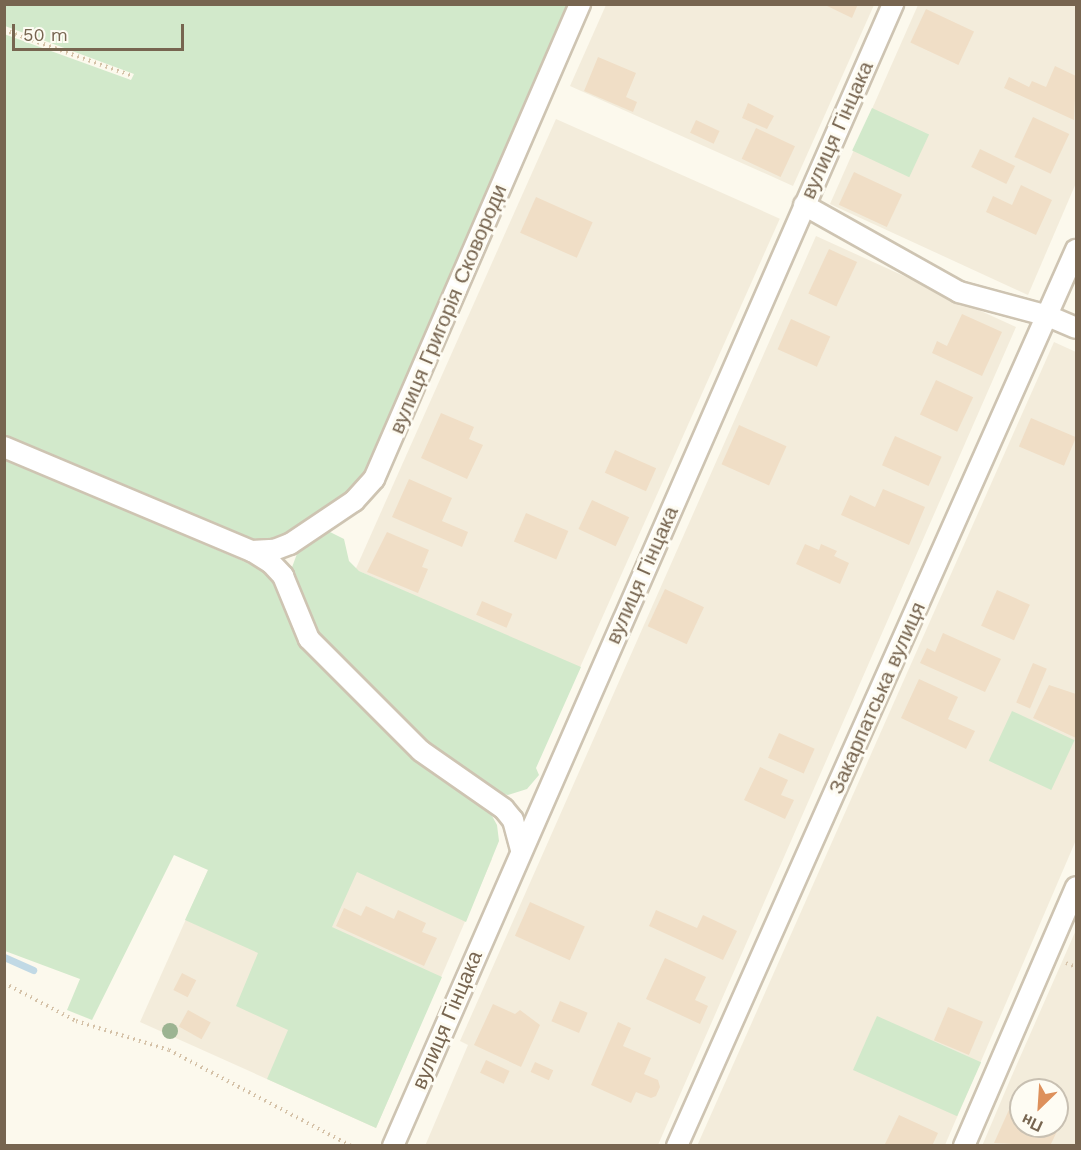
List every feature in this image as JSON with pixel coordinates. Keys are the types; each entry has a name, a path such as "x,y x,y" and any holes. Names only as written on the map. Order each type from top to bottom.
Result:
{"street":[{"name":"вулиця Григорія Сковороди","path":"252,551 274,550 290,544 354,501 374,479 580,4"},
{"name":"вулиця Гінцака","path":"393,1146 893,4"},
{"path":"804,205 959,292 982,301 1048,316 1077,328"},
{"name":"Закарпатська вулиця","path":"677,1146 1077,250"},
{"path":"4,447 252,551 283,576 309,639 421,751 504,809 513,820 521,850"},
{"path":"964,1146 1077,887"}],"path":[{"path":"4,30 130,75"},
{"path":"4,983 76,1022 169,1050 351,1146"}],"shaded area":[{"path":"606,5 874,5 793,186 570,86"},
{"path":"918,5 1076,5 1076,183 1028,295 830,204"},
{"path":"556,119 780,219 579,669 355,569"},
{"path":"816,236 1016,327 658,1145 425,1146 468,1045 460,1041"},
{"path":"1054,342 1076,352 1076,840 945,1145 697,1146"},
{"path":"492,859 376,1128 140,1022 208,870"},
{"path":"1076,930 1076,1145 982,1146 1009,1082 1009,1138 1069,1138 1069,1078 1011,1078"}],"green space":[{"path":"5,5 567,5 367,472 346,497 274,543 251,542 5,438 4,34 131,80 134,74 5,26"},
{"path":"872,108 929,135 909,177 852,151"},
{"path":"4,458 264,570 274,580 297,640 307,654 405,752 491,814 497,825 499,841 466,922 357,872 332,927 442,977 376,1128 267,1079 288,1030 236,1006 258,953 185,920 208,870 174,855 92,1020 67,1010 80,979 5,951"},
{"path":"324,529 344,539 349,561 359,571 581,667 536,768 539,775 527,789 508,795 498,793 443,759 320,640 291,570 298,551"},
{"path":"1012,711 1075,740 1051,790 989,761"},
{"path":"877,1016 981,1062 957,1116 853,1070"}],"building":[{"path":"823,4 858,4 852,18"},
{"path":"926,9 974,31 958,65 910,43"},
{"path":"598,57 636,73 626,97 637,102 633,112 584,91"},
{"path":"1055,66 1076,76 1074,120 1004,88 1009,77 1029,87 1032,81 1046,87"},
{"path":"748,103 774,116 767,129 742,118"},
{"path":"1033,117 1069,134 1051,174 1014,157"},
{"path":"696,120 720,131 714,144 690,133"},
{"path":"756,128 795,146 781,177 742,159"},
{"path":"980,149 1015,166 1006,184 971,167"},
{"path":"854,172 902,194 887,227 839,205"},
{"path":"1021,185 1052,200 1036,235 986,212 993,196 1012,205"},
{"path":"536,197 593,222 577,258 520,233"},
{"path":"829,249 857,262 836,307 808,293"},
{"path":"962,314 1002,332 982,376 932,353 937,341 947,346"},
{"path":"791,319 830,336 817,367 778,349"},
{"path":"936,380 973,397 957,432 920,414"},
{"path":"441,413 474,427 469,439 483,445 467,479 421,458"},
{"path":"1031,418 1076,437 1064,466 1019,447"},
{"path":"739,425 787,446 769,485 722,464"},
{"path":"895,436 942,457 929,486 882,465"},
{"path":"615,450 656,468 646,491 605,473"},
{"path":"409,479 452,498 442,521 468,532 462,547 392,517"},
{"path":"883,489 925,507 909,545 841,515 850,495 875,507"},
{"path":"592,500 629,517 616,546 578,529"},
{"path":"526,513 568,531 556,560 514,542"},
{"path":"387,532 429,550 422,567 428,569 418,593 367,572"},
{"path":"805,544 819,550 821,544 837,551 834,556 849,563 840,584 796,564"},
{"path":"665,589 704,607 687,644 648,626"},
{"path":"997,590 1030,605 1014,640 981,626"},
{"path":"482,601 512,614 507,628 476,615"},
{"path":"943,633 1001,659 985,692 920,663 927,648 935,652"},
{"path":"1033,663 1047,669 1030,708 1016,703"},
{"path":"919,679 958,697 948,719 975,731 966,749 901,718"},
{"path":"1049,685 1076,694 1076,738 1033,718"},
{"path":"779,733 815,749 804,774 768,758"},
{"path":"760,767 788,780 781,795 794,800 785,819 744,800"},
{"path":"530,902 585,926 570,960 515,936"},
{"path":"366,906 394,919 398,910 426,923 422,932 437,938 424,966 336,926 344,908 361,916"},
{"path":"656,910 697,928 703,915 737,931 723,960 649,926"},
{"path":"665,958 706,977 695,1000 708,1006 700,1024 646,999"},
{"path":"182,973 196,980 188,997 173,990"},
{"path":"560,1001 588,1013 579,1033 551,1021"},
{"path":"493,1004 515,1014 520,1010 540,1025 521,1067 474,1045"},
{"path":"948,1007 983,1022 969,1055 934,1040"},
{"path":"188,1010 211,1023 202,1039 179,1027"},
{"path":"618,1022 631,1028 623,1046 651,1058 644,1074 658,1080 660,1087 656,1096 651,1098 636,1092 631,1103 591,1085"},
{"path":"486,1060 510,1071 504,1084 480,1073"},
{"path":"535,1062 553,1070 549,1080 531,1072"},
{"path":"1009,1110 1009,1138 1054,1138 1050,1146 994,1143"},
{"path":"899,1115 938,1133 932,1146 884,1146"}],"waterway":[{"path":"4,957 33,970"}]}
